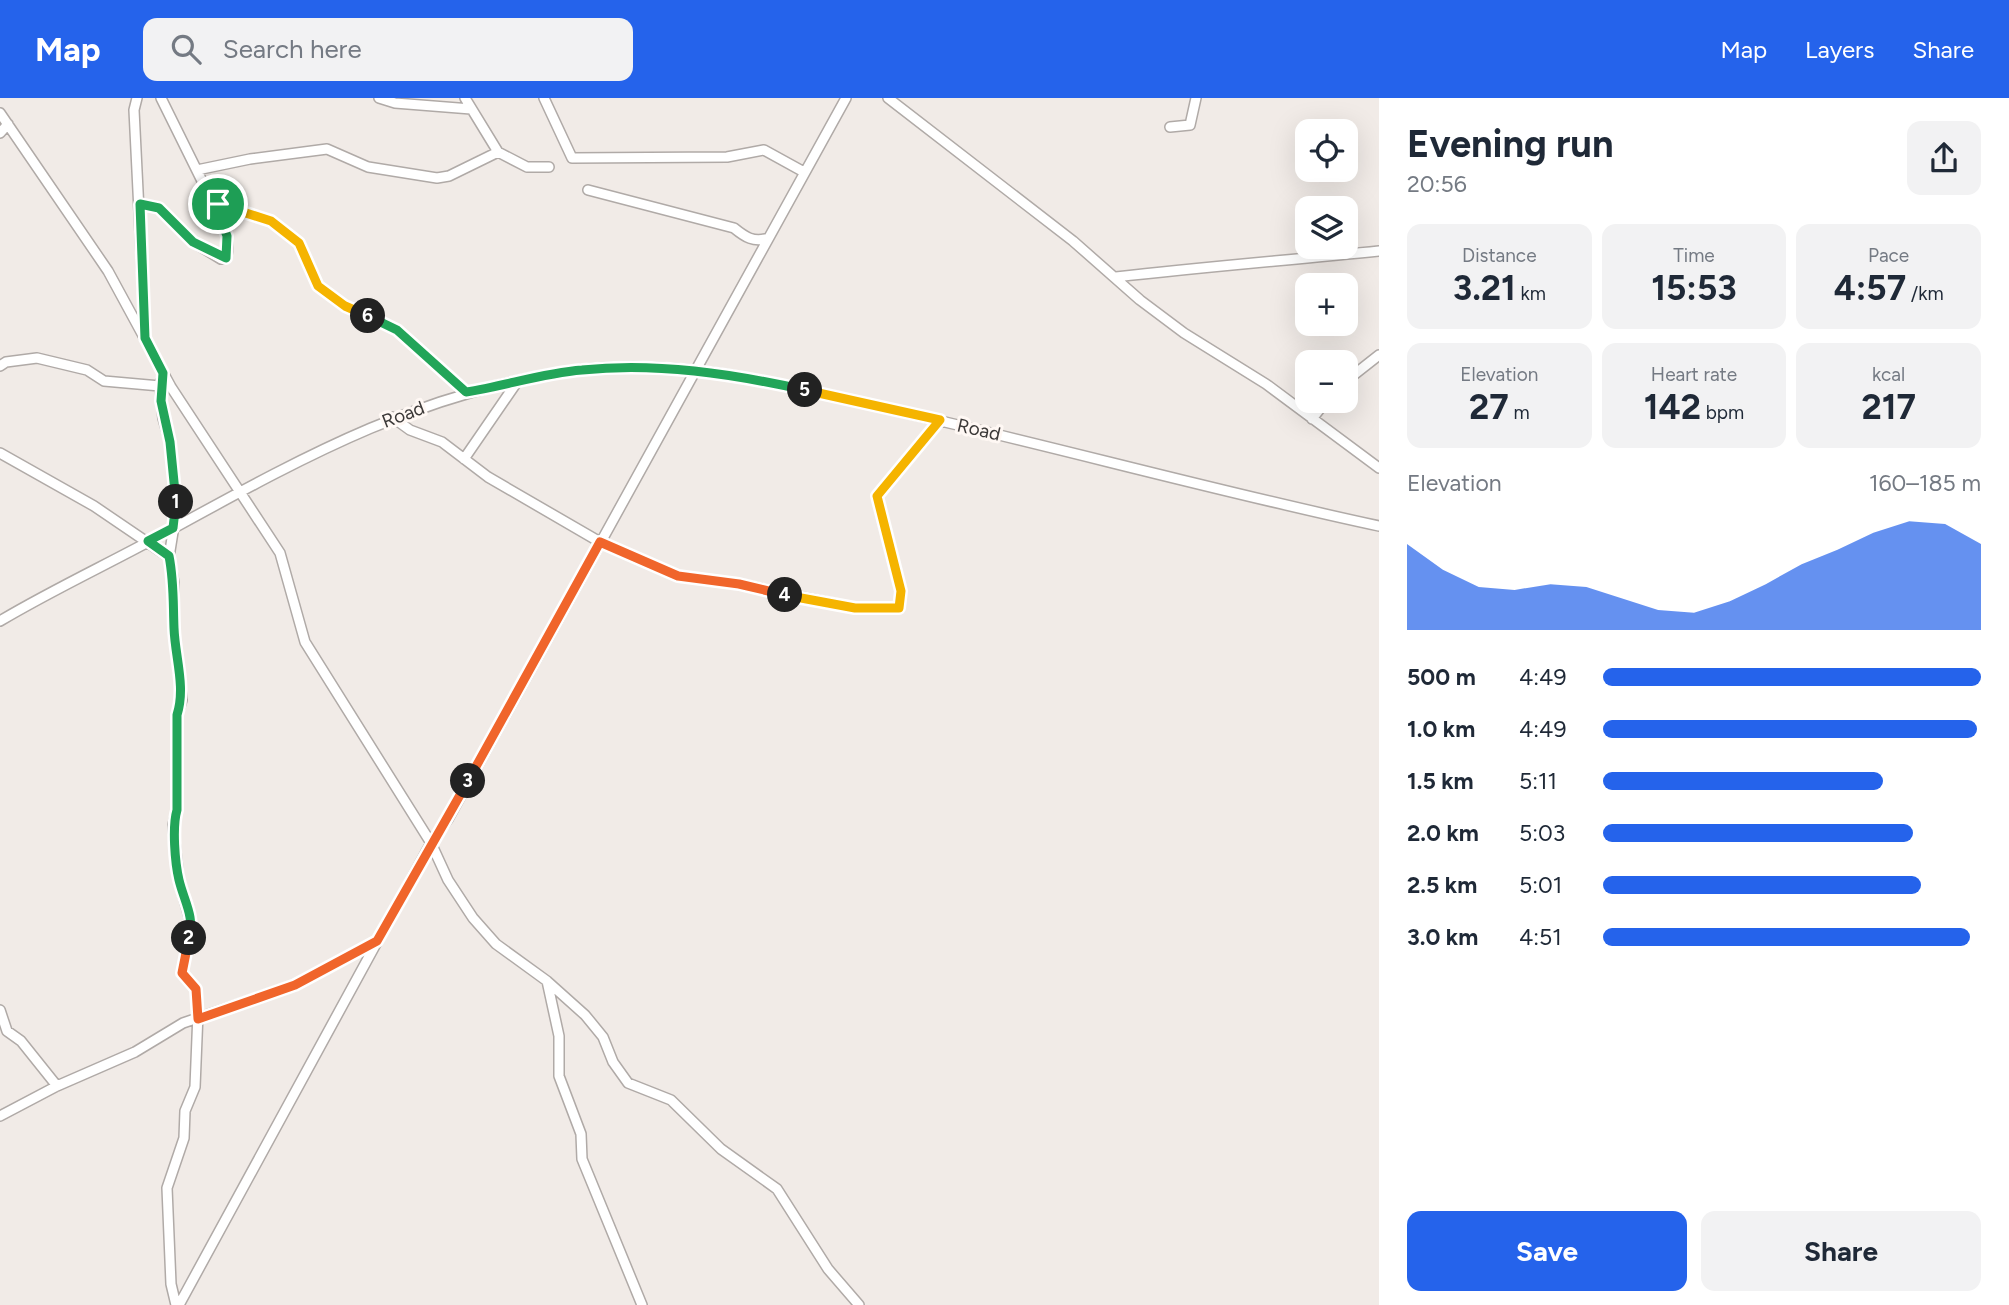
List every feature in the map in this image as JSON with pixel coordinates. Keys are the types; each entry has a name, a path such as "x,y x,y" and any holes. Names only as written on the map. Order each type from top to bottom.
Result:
{"street":[{"path":"136,98 134,110 145,338"},
{"path":"161,98 211,199 218,204 271,221 299,243 318,286 345,306 397,330 466,392"},
{"path":"379,98 395,103 471,109"},
{"path":"465,98 498,152 527,167 539,170 549,167"},
{"path":"544,98 572,158 727,157 764,150 804,172"},
{"path":"178,1305 431,843 447,819 846,98"},
{"path":"888,98 1116,277 1140,300 1184,332 1266,384 1379,468"},
{"path":"1170,127 1190,125 1196,98"},
{"path":"0,113 108,271 163,373 279,554 305,642 431,843 448,880 473,919 496,944 547,981 585,1015 603,1037 613,1062 628,1083 671,1101 721,1149 777,1189 828,1269 859,1305"},
{"path":"0,132 8,124"},
{"path":"197,170 250,159 327,149 368,167 437,178 449,176 498,152"},
{"path":"588,190 734,228 746,237 759,241 768,238"},
{"path":"140,204 159,208 193,242 226,258 227,236 216,207 218,204"},
{"path":"1116,277 1195,270 1231,263 1379,251"},
{"path":"1358,372 1379,355"},
{"path":"0,366 6,362 37,358 87,370 104,382 160,386"},
{"name":"Road","path":"0,621 241,491 392,417 466,392 582,370 695,371 785,385 1379,526"},
{"path":"163,373 160,386 174,470 177,507 169,556 174,583 174,631 182,701 177,715 177,810 173,825 179,881 192,927 182,973 196,989 198,1019 195,1087 185,1111 184,1138 176,1169 167,1188 171,1284 178,1305"},
{"path":"464,459 517,382"},
{"path":"1311,419 1316,413"},
{"path":"392,417 410,430 442,442 464,459 600,542 678,576 739,584 845,607 878,610 899,608 901,591 877,496 940,420"},
{"path":"0,453 53,481 169,556"},
{"path":"0,1116 57,1086 135,1052 183,1023 295,985 377,941"},
{"path":"547,981 559,1036 559,1076 581,1134 582,1159 642,1305"},
{"path":"0,1010 7,1031 21,1041 57,1086"}],"route":[{"path":"221,202 271,221 299,243 318,286 345,306 397,330 466,392 582,370 648,368 695,371 785,385 940,420 877,496 901,591 899,608 878,610 825,604 739,584 678,576 600,542 377,941 295,985 198,1019 196,989 182,973 192,927 190,910 179,881 177,842 173,825 177,810 177,715 182,701 174,631 174,583 169,556 148,541 173,528 177,507 170,442 161,401 163,373 145,338 140,204 159,208 193,242 221,258 226,258 227,236 216,207 218,204 221,202"}]}
